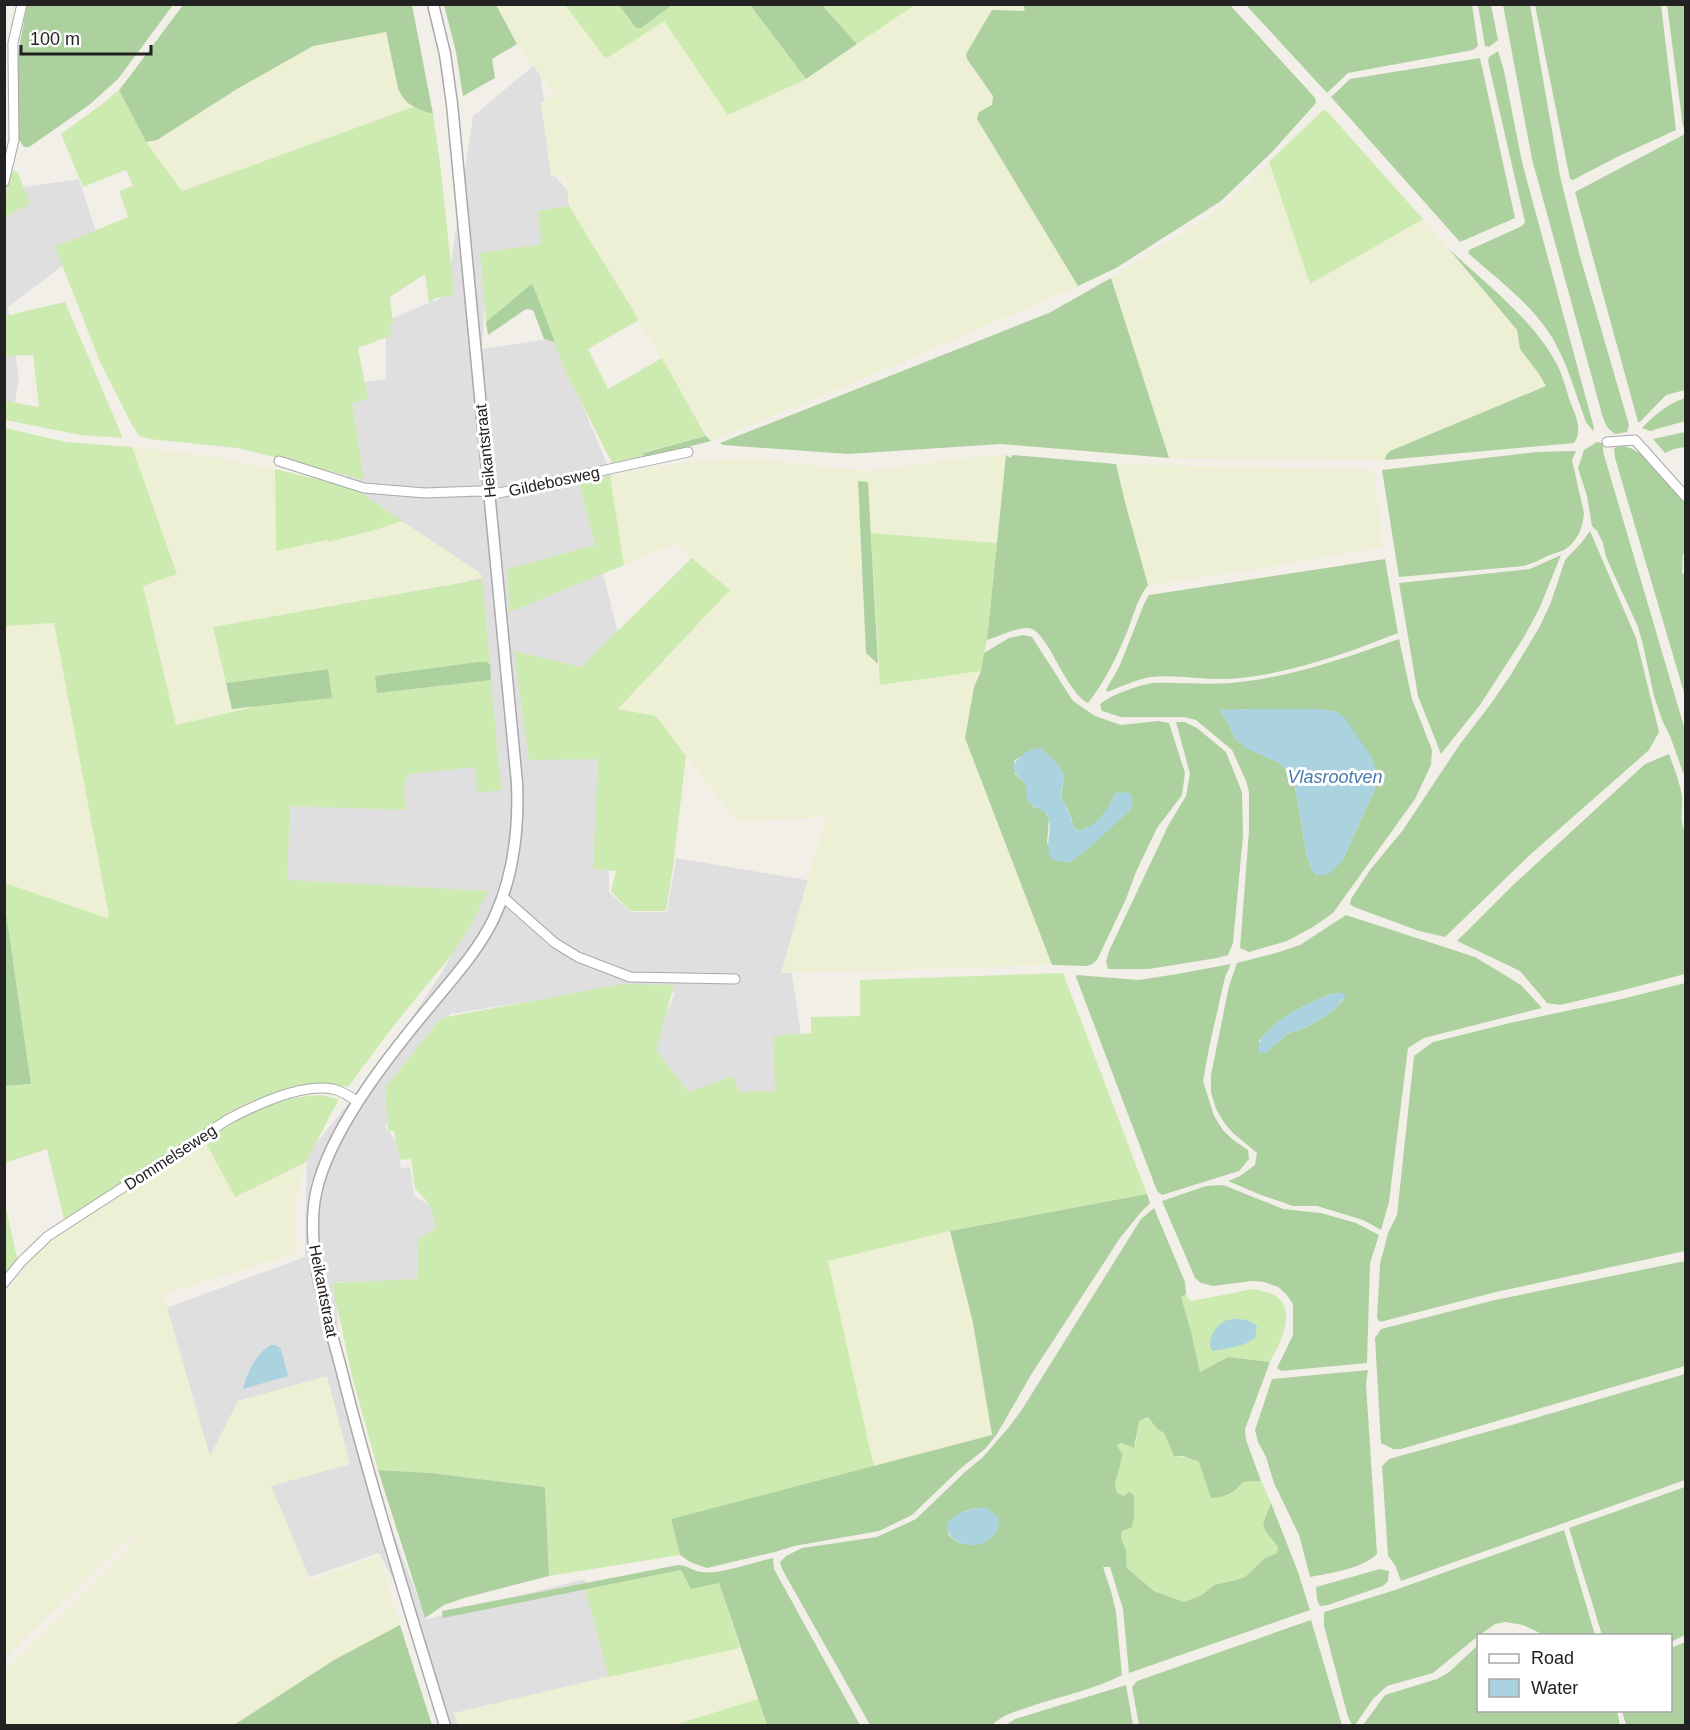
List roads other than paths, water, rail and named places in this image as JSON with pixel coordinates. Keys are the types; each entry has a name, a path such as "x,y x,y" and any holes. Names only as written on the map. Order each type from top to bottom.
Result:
{"street":[{"path":"4,182 14,140 13,43 22,4"},
{"name":"Heikantstraat","path":"433,4 445,54 452,104 490,493 492,565 518,808 513,858 503,897 483,938 358,1102 331,1148 318,1183 313,1225 320,1283 362,1453 445,1725"},
{"path":"1607,442 1635,440 1686,497"},
{"name":"Gildebosweg","path":"279,461 364,488 425,493 479,491 498,493 688,452"},
{"path":"503,897 555,943 578,957 630,977 735,979"},
{"name":"Dommelseweg","path":"4,1282 48,1236 227,1120 279,1097 321,1088 336,1090 358,1102"}],"water":[{"name":"Vlasrootven","path":"1319,709 1337,712 1344,717 1372,758 1376,770 1376,787 1342,861 1330,873 1317,875 1312,870 1307,856 1294,782 1281,764 1246,748 1235,739 1219,710"},
{"path":"1041,748 1063,773 1061,797 1078,831 1097,821 1117,792 1130,793 1133,800 1131,809 1091,846 1069,862 1051,858 1048,848 1050,826 1048,816 1029,802 1026,796 1026,784 1014,769 1015,762 1024,754"},
{"path":"1335,993 1346,995 1327,1015 1307,1027 1287,1034 1265,1053 1259,1053 1259,1043 1275,1024 1314,1001"},
{"path":"1226,1320 1247,1320 1257,1326 1255,1338 1241,1345 1213,1351 1210,1340 1220,1324"},
{"path":"271,1345 276,1345 281,1349 288,1376 243,1389 253,1364"},
{"path":"986,1508 998,1517 998,1527 994,1535 983,1543 972,1545 961,1543 952,1537 947,1530 949,1522 959,1514"}]}
